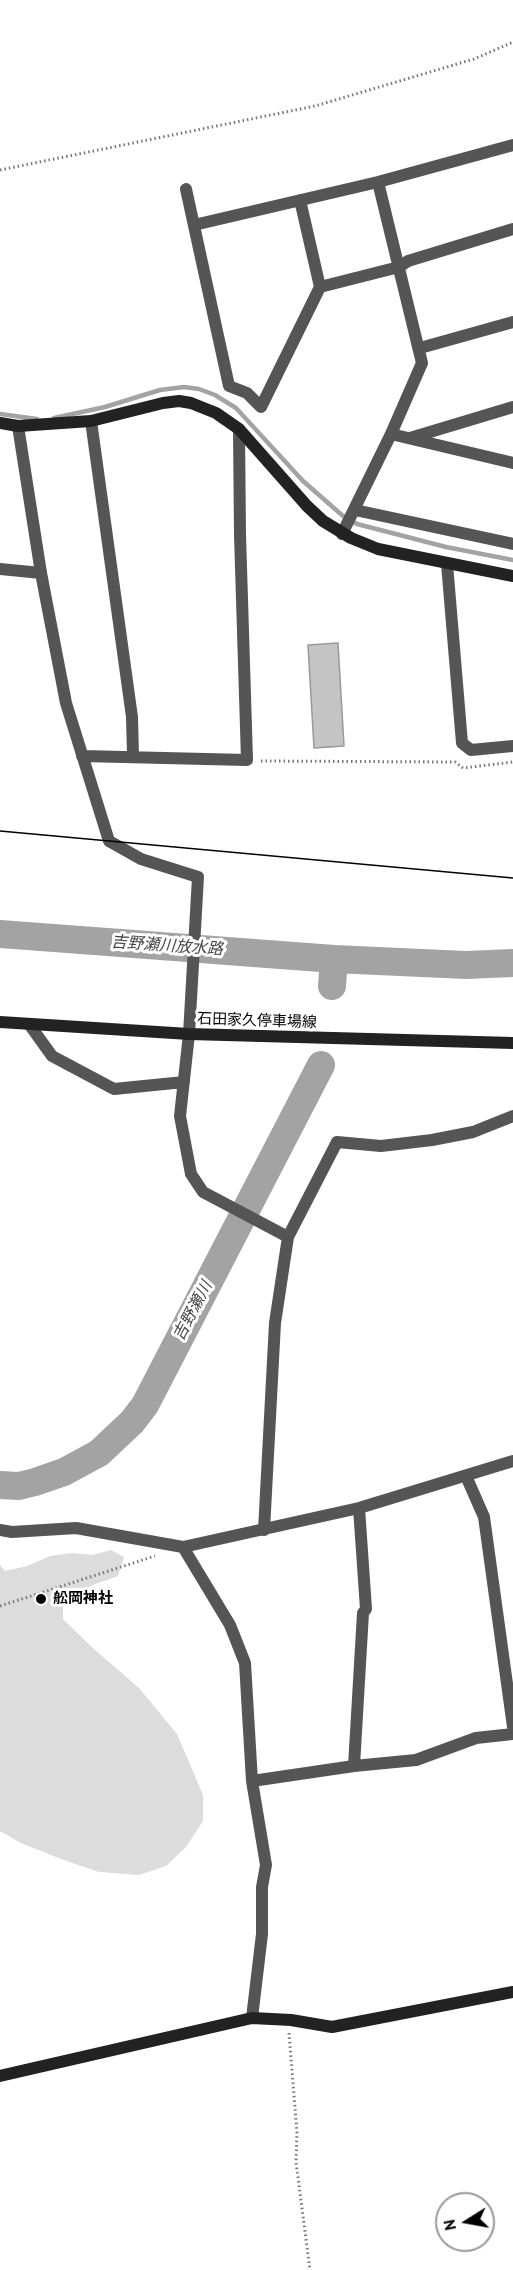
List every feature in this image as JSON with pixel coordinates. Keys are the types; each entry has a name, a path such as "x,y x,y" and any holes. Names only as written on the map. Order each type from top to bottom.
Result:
{"street":[{"path":"194,225 378,183 513,145"},
{"path":"344,530 423,363 378,183"},
{"path":"186,189 229,386 247,393 261,407 320,286 300,200"},
{"path":"320,286 399,267 408,261 513,229"},
{"path":"420,348 513,322"},
{"path":"0,423 18,426 91,421 179,401 191,403 216,413 238,429 323,521 378,549 513,576"},
{"path":"408,438 513,407"},
{"path":"91,421 132,717 133,756"},
{"path":"18,426 41,573 66,703 109,841 149,862 198,877 192,996 180,1116 191,1174 203,1192 288,1237"},
{"path":"82,756 247,760 238,429"},
{"path":"391,434 513,463"},
{"path":"354,512 513,544"},
{"path":"447,564 462,743 471,750 513,746"},
{"path":"0,569 41,573"},
{"name":"石田家久停車場線","path":"0,1022 189,1034 513,1043"},
{"path":"29,1024 52,1056 114,1089 184,1082"},
{"path":"264,1530 275,1323 288,1237 337,1142 381,1146 432,1140 473,1132 513,1116"},
{"path":"0,1530 12,1532 76,1528 183,1547 359,1508 513,1461"},
{"path":"466,1476 484,1517 513,1727"},
{"path":"354,1766 363,1613 366,1610 359,1508"},
{"path":"183,1547 230,1625 245,1663 252,1781 266,1865 262,1887 262,1934 252,2019"},
{"path":"252,1781 354,1766 416,1760 476,1738 513,1734"},
{"path":"0,2076 252,2019 291,2020 332,2027 513,1992"}],"path":[{"path":"0,170 315,106 474,59 513,42"},
{"path":"247,760 455,762 464,768 513,762"},
{"path":"0,1606 183,1547"},
{"path":"291,2020 288,2019 297,2133 296,2162 310,2270"}],"shaded area":[{"path":"111,1550 124,1557 118,1576 93,1585 71,1597 63,1604 63,1619 139,1688 177,1734 203,1795 203,1821 186,1847 166,1866 139,1875 99,1872 21,1843 0,1831 0,1565 5,1571 27,1566 50,1556 72,1553 92,1555"}],"building":[{"path":"338,643 344,746 314,748 308,645"}],"waterway":[{"path":"54,418 105,407 160,390 184,387 199,389 215,395 236,408 303,481 343,516 357,524 446,547 513,560"},
{"path":"0,414 37,419"},
{"name":"吉野瀬川放水路","path":"0,934 334,959"},
{"name":"吉野瀬川","path":"332,986 334,959 466,965 513,963"},
{"name":"吉野瀬川","path":"0,1485 19,1486 35,1482 64,1472 99,1453 132,1422 145,1405 321,1065"}],"tram line":[{"path":"0,831 513,878"}],"place":[{"name":"舩岡神社","path":"41,1599"}]}
